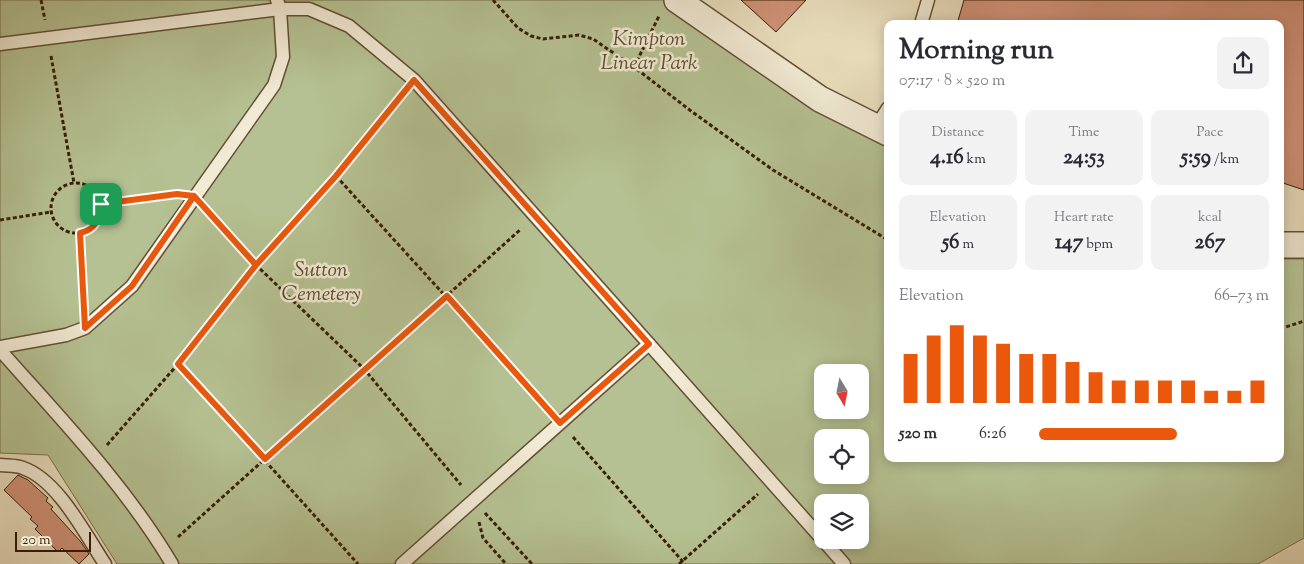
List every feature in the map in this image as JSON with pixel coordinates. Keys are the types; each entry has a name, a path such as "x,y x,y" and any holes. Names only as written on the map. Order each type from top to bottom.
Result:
{"street":[{"path":"670,4 820,99 884,123"},
{"path":"1284,245 1304,245"}],"lane":[{"path":"921,20 928,0"},
{"path":"172,564 135,507 96,458 0,348 66,335 85,328 132,286 274,85 283,57 278,4"},
{"path":"0,44 278,4 309,9 349,26 414,80 814,530"},
{"path":"402,564 649,344"},
{"path":"0,465 22,467 32,472 59,494 105,564"},
{"path":"831,549 844,564"}],"path":[{"path":"42,0 47,38 74,183"},
{"path":"493,0 518,28 531,36 543,39 579,35 594,39 773,170 884,238"},
{"path":"634,67 670,4"},
{"path":"96,458 178,364 256,265 336,176 414,80"},
{"path":"336,176 447,296 682,563 772,482"},
{"path":"74,183 93,189 101,204 98,220 92,228 80,233 67,232 59,227 54,221 51,212 51,203 54,195 60,189 74,183"},
{"path":"101,204 177,194 194,196 256,265 364,369 473,500 532,564"},
{"path":"0,220 51,212"},
{"path":"164,550 536,216"},
{"path":"80,233 85,328"},
{"path":"1284,328 1304,322"},
{"path":"178,364 358,564"},
{"path":"473,500 483,538 506,564"}],"green space":[{"name":"Sutton Cemetery","path":"0,0 665,0 884,137 884,462 1284,462 1284,259 1304,259 1304,538 1258,564 117,564 48,455 0,453"}],"building":[{"path":"741,0 806,0 776,32"},
{"path":"964,0 1304,0 1304,190 1284,183 1284,20 958,20"},
{"path":"18,475 28,480 48,498 46,501 53,507 51,509 81,542 89,554 79,564 62,548 58,552 35,529 38,526 30,519 32,517 4,490"}],"route":[{"path":"101,204 98,220 92,228 80,233 85,328 132,286 194,196 225,230 256,265 336,176 414,80 649,344 560,423 447,296 265,459 178,364 256,265 194,196 177,194 101,204"}],"park label":[{"name":"Kimpton Linear Park","path":"649,50"}]}
